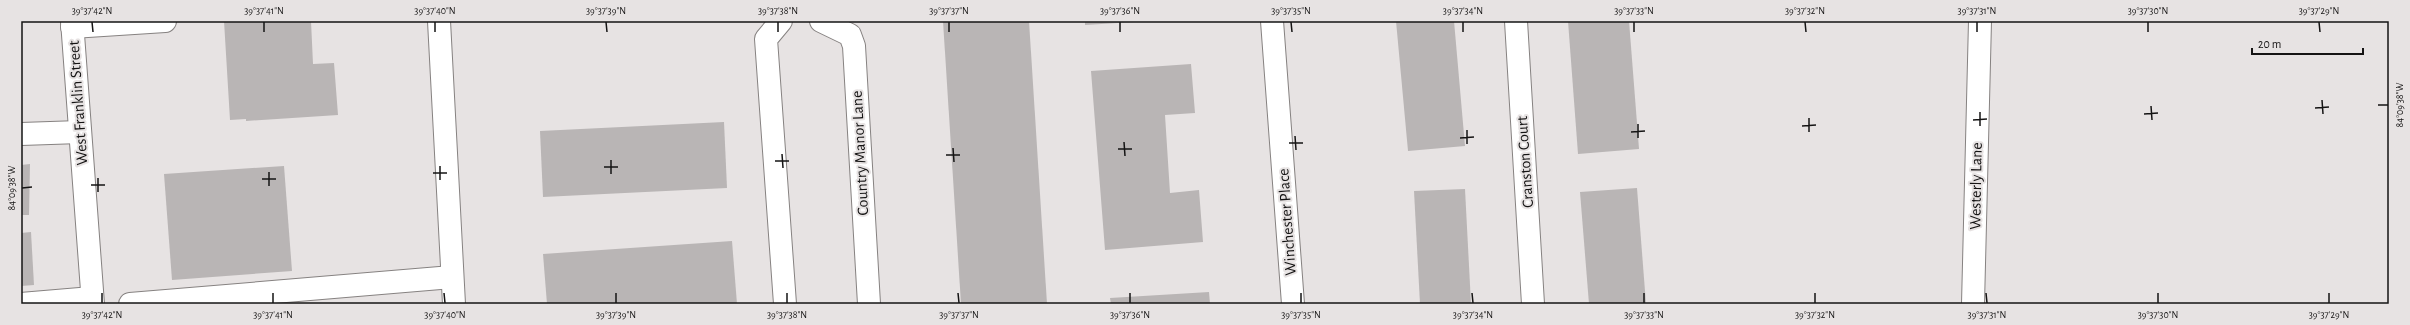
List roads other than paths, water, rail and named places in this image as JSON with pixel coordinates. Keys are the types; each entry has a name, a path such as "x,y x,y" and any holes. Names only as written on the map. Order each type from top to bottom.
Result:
{"street":[{"path":"72,24 165,21"},
{"path":"439,21 454,304"},
{"path":"781,21 766,39 785,304"},
{"name":"Country Manor Lane","path":"821,21 850,35 854,46 869,304"},
{"name":"Winchester Place","path":"1272,21 1293,304"},
{"name":"Cranston Court","path":"1516,21 1533,304"},
{"name":"Westerly Lane","path":"1973,304 1980,21"},
{"name":"West Franklin Street","path":"72,24 92,301"},
{"path":"21,134 80,132"},
{"path":"130,304 452,277"},
{"path":"21,304 92,301"}]}
